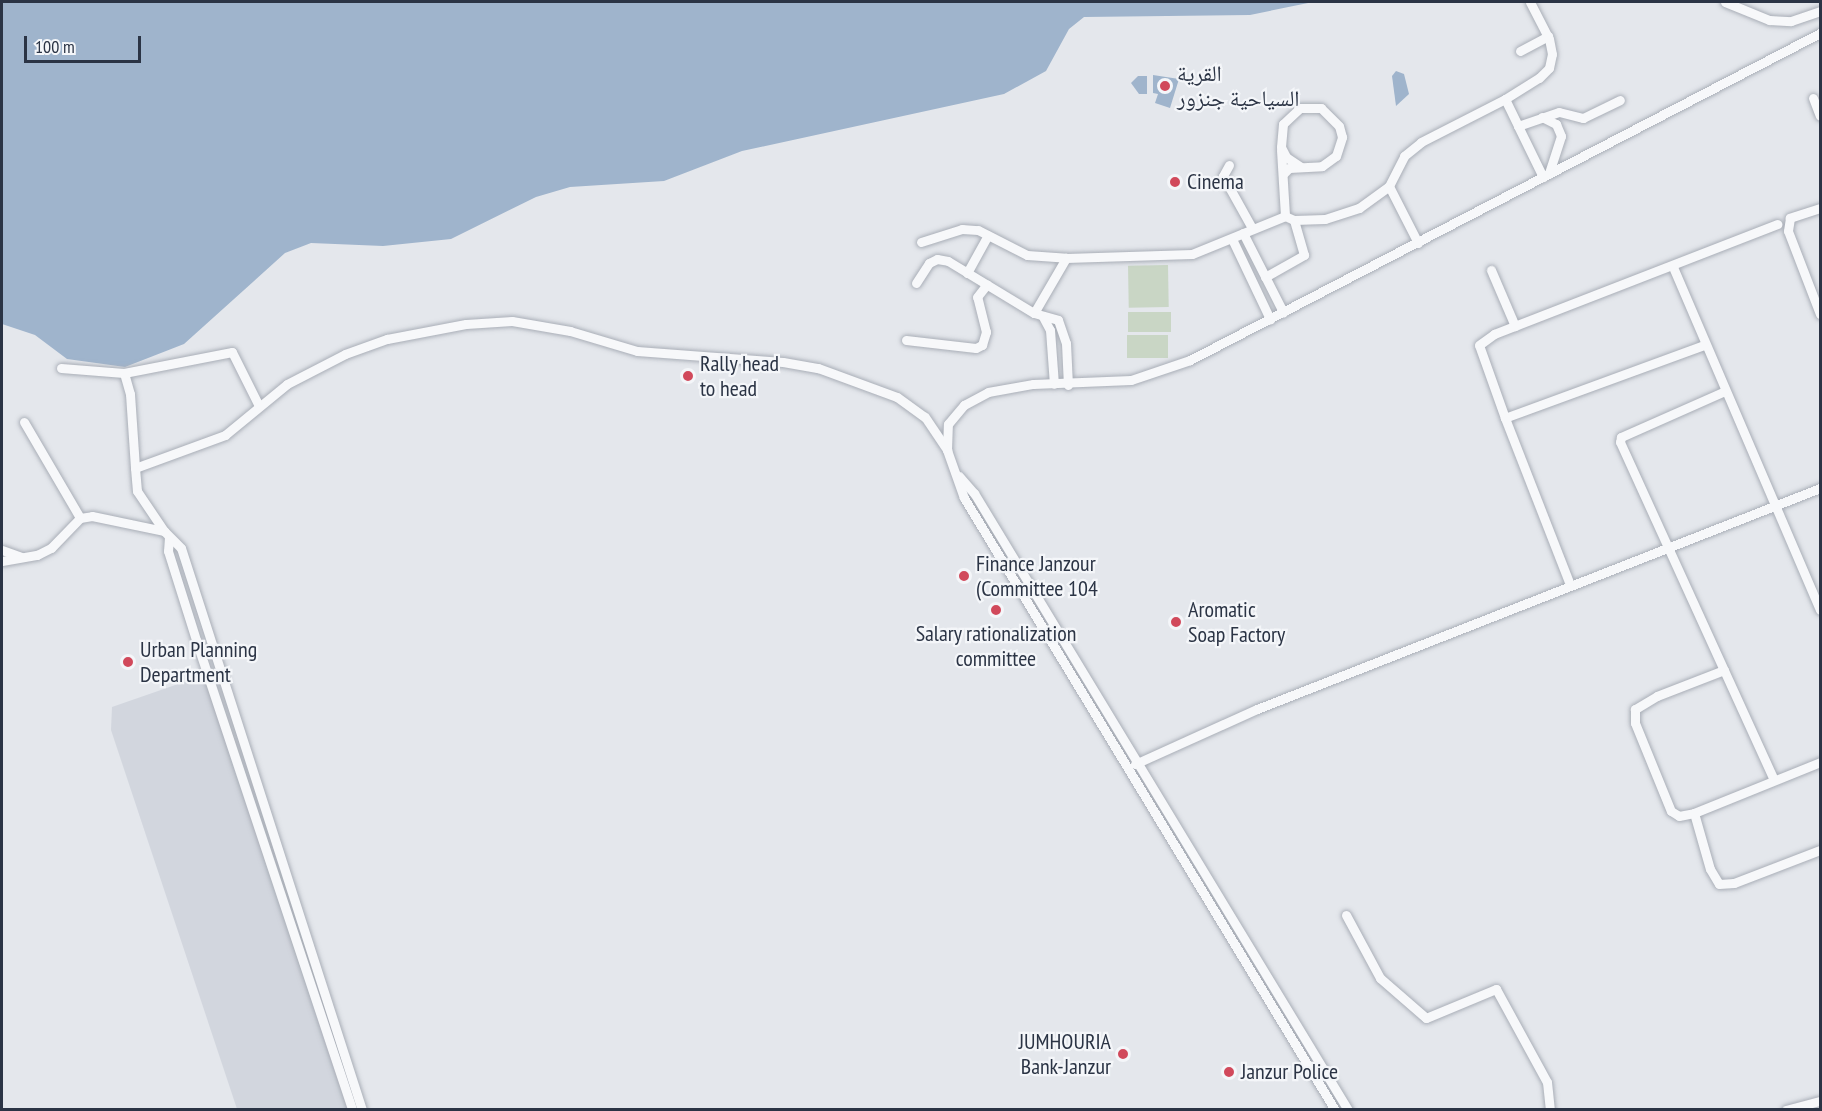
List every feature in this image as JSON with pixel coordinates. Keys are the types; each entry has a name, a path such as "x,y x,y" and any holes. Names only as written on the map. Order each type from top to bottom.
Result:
{"street":[{"path":"921,242 962,229 988,235 1027,255 1066,258 1192,254 1247,231 1290,218 1326,219 1359,208 1389,186 1404,156 1421,142 1504,99 1539,78 1549,68 1552,54 1548,36 1530,2"},
{"path":"1725,2 1769,20 1791,21 1821,11"},
{"path":"947,450 948,424 954,413 975,397 1012,387 1131,380 1156,373 1270,319 1821,33"},
{"path":"1520,51 1548,36"},
{"path":"1813,98 1821,116"},
{"path":"1504,99 1546,175"},
{"path":"1518,126 1559,112 1583,118 1620,100"},
{"path":"1265,276 1304,255 1290,218 1284,173 1281,147 1282,124 1291,114 1310,107 1329,113 1342,137 1336,156 1322,166 1300,167 1284,173"},
{"path":"1542,117 1556,124 1561,136 1546,175"},
{"path":"1281,147 1300,167"},
{"path":"1229,165 1223,176 1265,276 1283,312"},
{"path":"1389,186 1418,243"},
{"path":"1821,207 1790,218 1788,231 1821,314"},
{"path":"1570,585 1479,345 1483,339 1515,326 1673,267 1777,224"},
{"path":"968,273 988,235"},
{"path":"1232,239 1270,319"},
{"path":"915,283 937,258 968,273 1038,315 1050,330 1054,384"},
{"path":"1038,315 1066,258"},
{"path":"1673,267 1704,345 1821,610"},
{"path":"1491,270 1515,326"},
{"path":"906,340 976,348 982,345 986,332 977,297 987,284"},
{"path":"1038,315 1051,317 1062,325 1068,385"},
{"path":"135,468 225,435 259,406 313,369 387,339 466,324 512,321 570,331 637,351 783,362 818,368 897,397 925,417 947,450 964,498 1335,1110"},
{"path":"1505,418 1704,345"},
{"path":"61,368 124,373 232,352 259,406"},
{"path":"124,373 130,393 137,491 166,534 181,548 271,825 352,1110"},
{"path":"1725,391 1620,437 1774,780"},
{"path":"24,422 80,518"},
{"path":"956,472 974,493 1348,1110"},
{"path":"1128,768 1257,709 1821,488"},
{"path":"2,561 51,548 80,518 92,516 166,534"},
{"path":"166,534 168,551 196,640 362,1110"},
{"path":"991,542 999,536"},
{"path":"2,550 21,557"},
{"path":"196,640 210,635"},
{"path":"1724,670 1657,696 1635,709 1635,723 1671,811 1679,816 1694,813 1821,762"},
{"path":"1086,701 1096,695"},
{"path":"1694,813 1710,869 1719,884 1734,883 1821,850"},
{"path":"261,829 271,825"},
{"path":"1346,915 1380,978 1426,1018 1496,989 1547,1082 1550,1110"},
{"path":"1786,1110 1821,1101"}],"shaded area":[{"path":"207,674 350,1109 237,1109 111,730 112,707"}],"green space":[{"path":"1168,265 1169,307 1129,308 1128,266"},
{"path":"1128,312 1171,312 1171,332 1128,332"},
{"path":"1127,335 1168,335 1168,358 1127,358"}],"water":[{"path":"2,2 1313,2 1250,15 1084,17 1069,29 1046,71 1004,94 742,151 664,181 570,187 536,197 451,239 383,246 311,243 285,253 184,344 125,367 67,359 35,335 2,324"},
{"path":"1396,71 1404,74 1409,94 1396,106 1392,76"},
{"name":"القرية السياحية جنزور","path":"1153,75 1179,79 1170,108 1155,103 1158,94 1153,93"},
{"path":"1138,76 1147,76 1147,94 1139,94 1131,83"}],"place":[{"name":"القرية السياحية جنزور","path":"1165,86"},
{"name":"Cinema","path":"1175,182"},
{"name":"Rally head to head","path":"688,376"},
{"name":"Finance Janzour (Committee 104","path":"964,576"},
{"name":"Salary rationalization committee","path":"996,610"},
{"name":"Aromatic Soap Factory","path":"1176,622"},
{"name":"Urban Planning Department","path":"128,662"},
{"name":"JUMHOURIA Bank-Janzur","path":"1123,1054"},
{"name":"Janzur Police","path":"1229,1072"}]}
